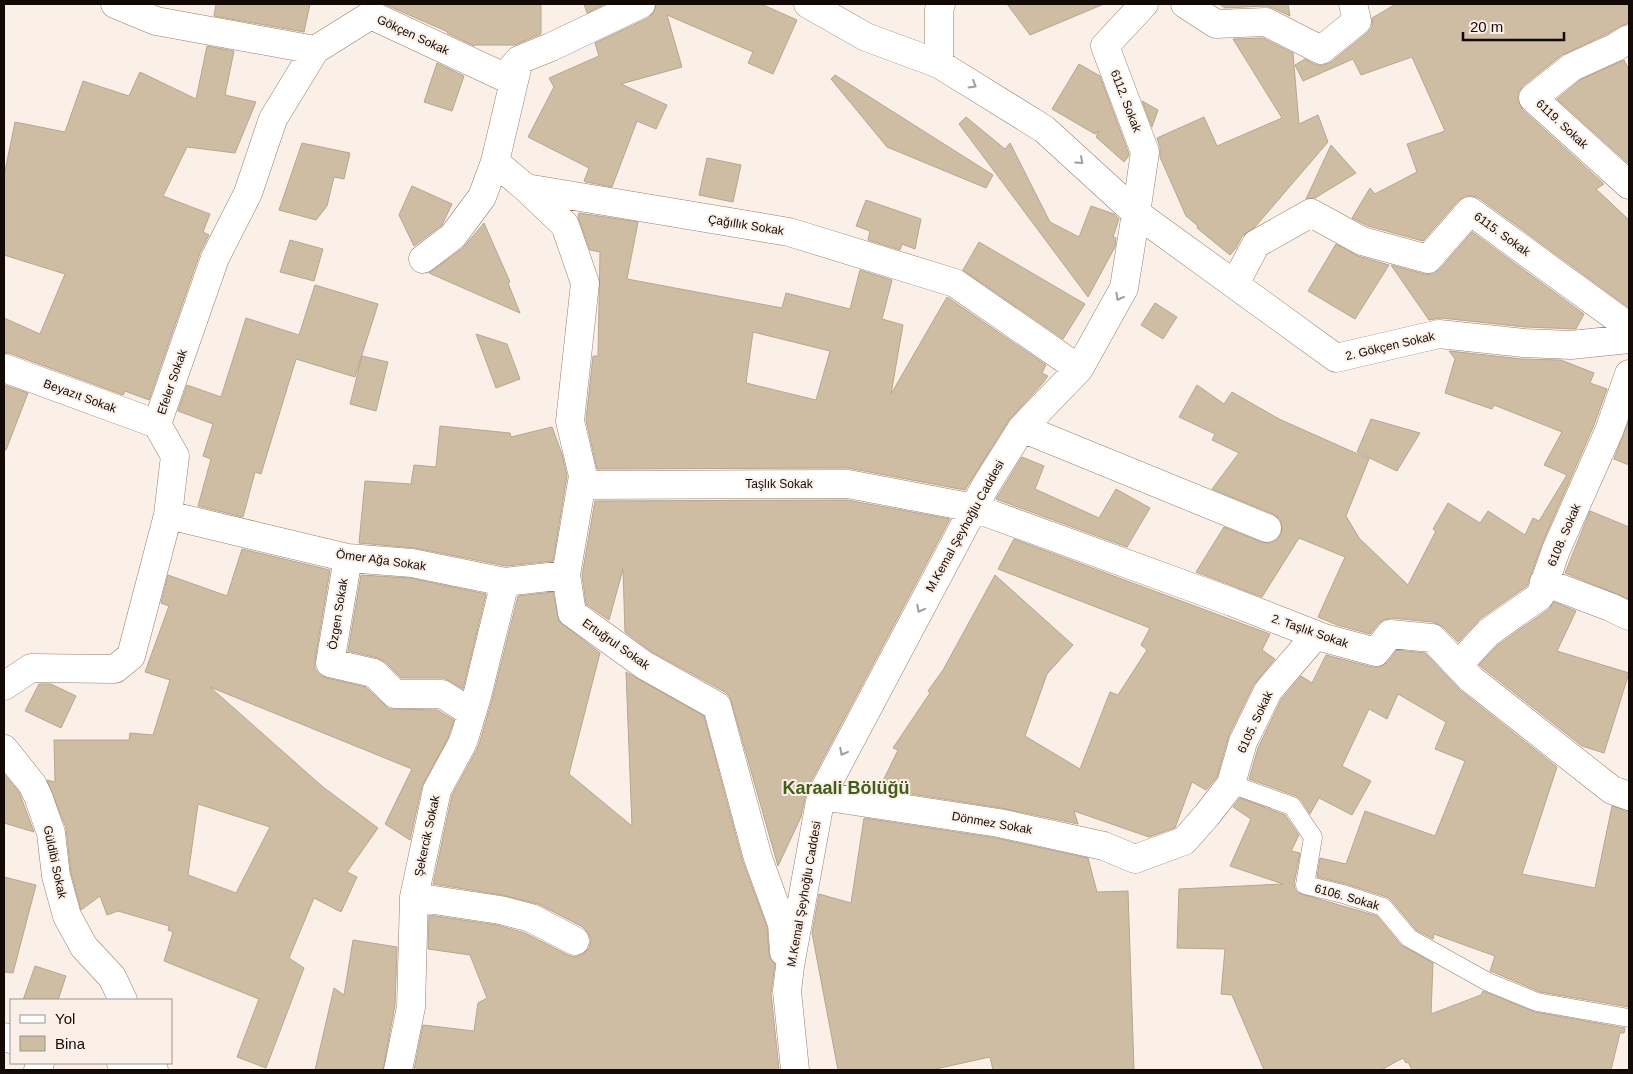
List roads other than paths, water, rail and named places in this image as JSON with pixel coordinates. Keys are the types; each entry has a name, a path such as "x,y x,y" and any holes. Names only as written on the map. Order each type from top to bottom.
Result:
{"street":[{"path":"115,4 156,20 315,50"},
{"name":"Gökçen Sokak","path":"315,50 374,9 504,77 519,60 551,47 641,4"},
{"path":"939,64 939,10 941,4"},
{"name":"6112. Sokak","path":"1136,213 1145,152 1105,46 1144,4"},
{"path":"1184,4 1216,24 1266,22 1321,50 1357,21 1353,4"},
{"path":"824,8 866,37 939,64 1044,129 1136,213"},
{"name":"6119. Sokak","path":"1629,39 1572,67 1533,98 1629,185"},
{"name":"Efeler Sokak","path":"4,686 30,668 115,669 131,656 168,515 175,456 157,424 215,258 248,193 273,119 315,50"},
{"path":"423,259 453,236 482,197 495,162 519,60"},
{"path":"495,162 526,188"},
{"name":"Çağıllık Sokak","path":"526,188 789,232 955,283 1079,369"},
{"name":"Ertuğrul Sokak","path":"526,188 565,224 585,283 570,420 583,476 566,575 572,613 644,665 717,706 758,858 782,924 787,991"},
{"name":"6115. Sokak","path":"1235,284 1256,244 1311,213 1362,242 1428,258 1470,211 1629,327"},
{"name":"2. Gökçen Sokak","path":"1136,213 1336,358 1439,334 1524,343 1571,345 1629,339"},
{"name":"M.Kemal Şeyhoğlu Caddesi","path":"795,1070 787,991 821,796 986,485 1022,428 1079,369 1124,288 1136,213"},
{"name":"Beyazıt Sokak","path":"4,368 157,424"},
{"name":"6108. Sokak","path":"1458,665 1489,632 1540,596 1556,550 1609,431 1629,374"},
{"path":"1022,428 1267,528"},
{"name":"Taşlık Sokak","path":"582,485 848,484 974,508"},
{"name":"2. Taşlık Sokak","path":"974,508 1232,602 1316,635 1376,652 1390,634 1432,638 1471,679 1605,785 1612,790 1629,796"},
{"name":"Ömer Ağa Sokak","path":"168,515 348,558 412,563 505,582 566,575"},
{"name":"Özgen Sokak","path":"348,558 330,663 374,673 395,694 442,694 472,713"},
{"name":"Şekercik Sokak","path":"398,1070 411,1007 414,897 438,790 462,744 472,713 505,582"},
{"path":"1544,582 1629,616"},
{"name":"6105. Sokak","path":"1159,850 1184,841 1231,784 1243,742 1268,691 1316,635"},
{"name":"Güldibi Sokak","path":"4,749 32,784 38,796 51,833 56,876 67,916 84,947 112,977 123,999"},
{"name":"Dönmez Sokak","path":"821,796 999,823 1104,846 1135,859 1159,850"},
{"path":"414,897 500,910 531,918 575,941"},
{"path":"126,1064 154,1070"}],"lane":[{"name":"6106. Sokak","path":"1231,784 1292,806 1313,837 1305,885 1343,894 1383,907 1409,938 1488,982 1537,1002 1629,1018"}],"district":[{"name":"Karaali Bölüğü","path":"846,788"}]}
